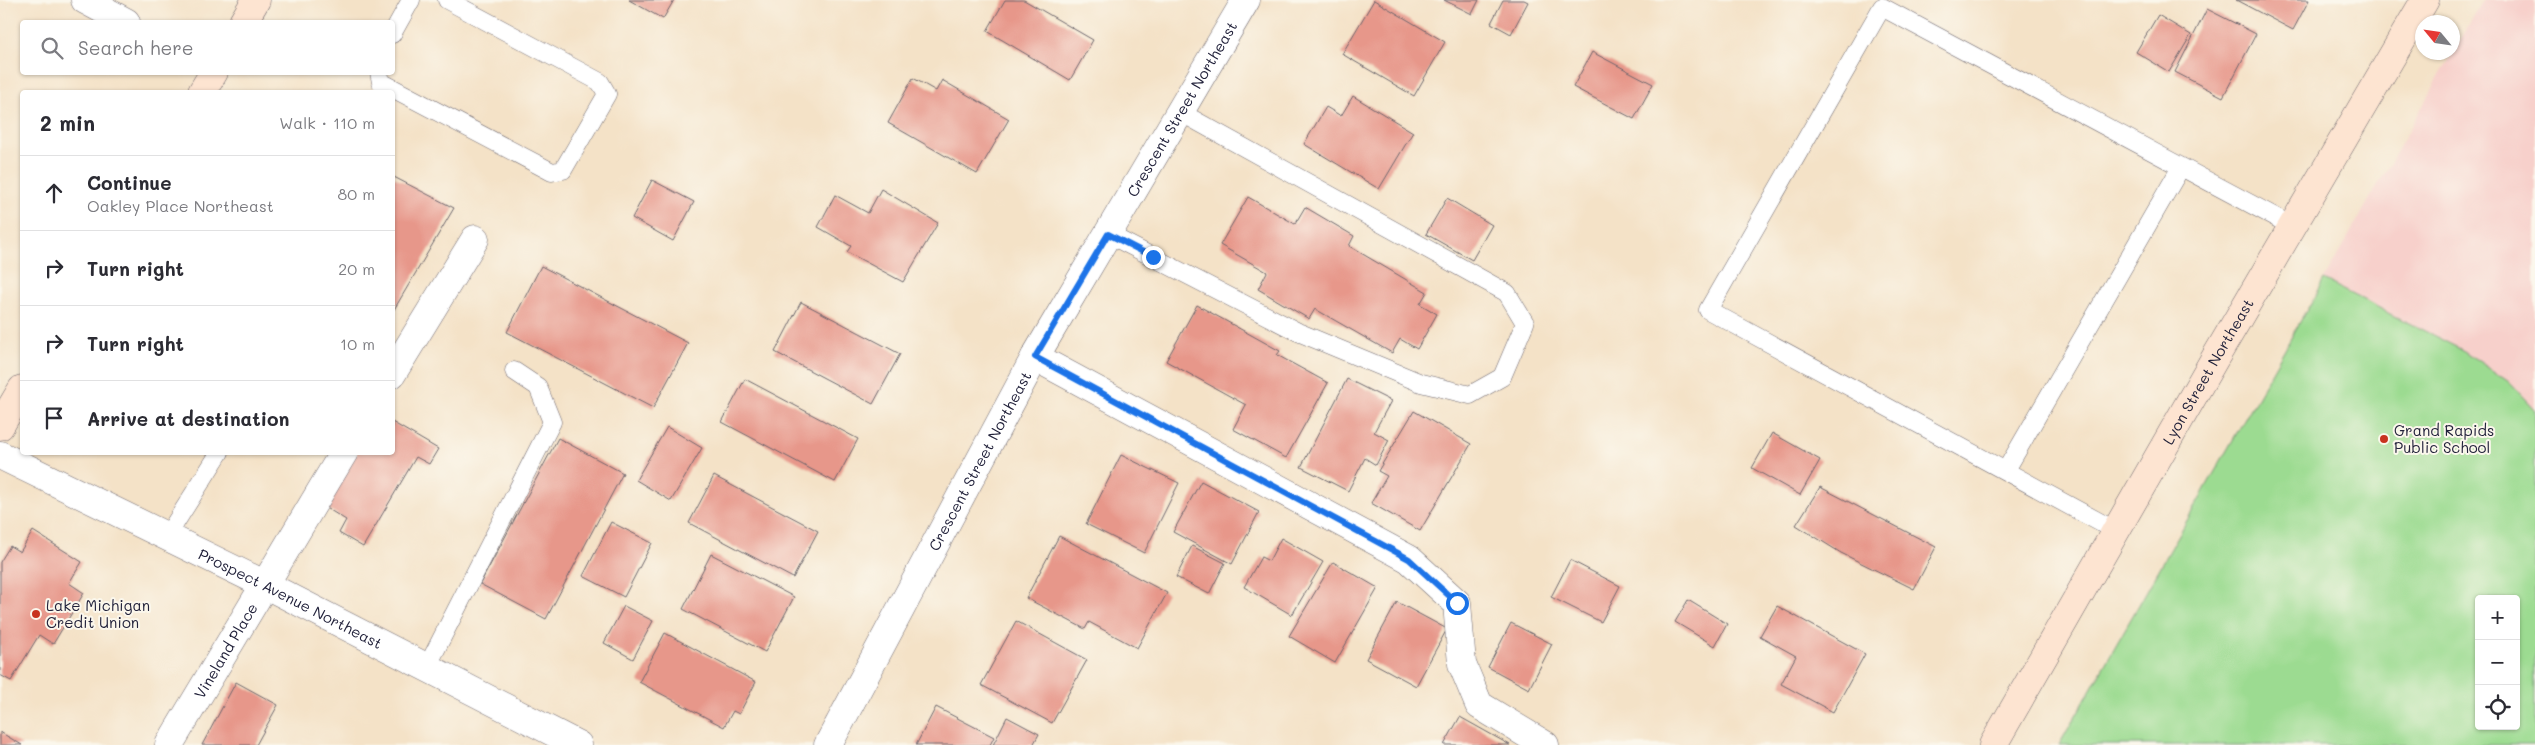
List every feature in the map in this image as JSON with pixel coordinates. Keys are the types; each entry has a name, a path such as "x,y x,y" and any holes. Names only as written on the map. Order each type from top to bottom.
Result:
{"street":[{"path":"85,0 120,13"},
{"path":"244,20 256,0"},
{"name":"Crescent Street Northeast","path":"828,745 1035,357 1246,0"},
{"name":"Lyon Street Northeast","path":"1993,745 2292,226 2425,0"},
{"path":"203,90 212,75"},
{"path":"395,369 475,239"},
{"path":"1035,357 1409,559 1457,603 1462,664 1479,704 1545,745"},
{"path":"0,426 20,392"},
{"name":"Prospect Avenue Northeast","path":"0,455 264,584 578,745"},
{"name":"Vineland Place","path":"169,745 342,455"}],"lane":[{"path":"395,29 411,0"},
{"path":"380,75 381,82 552,172 563,170 607,94 600,82 447,0"},
{"path":"2116,531 1708,310 1872,24 1882,7 2292,226"},
{"path":"1108,234 1298,332 1421,383 1470,395 1502,377 1525,323 1507,293 1180,112"},
{"path":"2006,470 2181,167"},
{"path":"426,667 552,422 538,387 514,371"},
{"path":"167,536 218,455"}],"shaded area":[{"name":"Grand Rapids Public School","path":"2483,0 2535,0 2535,745 2059,745 2449,60 2460,60 2460,40"}],"green space":[{"name":"Grand Rapids Public School","path":"2324,280 2464,351 2509,382 2535,410 2535,745 2059,745"}],"building":[{"path":"629,0 674,0 663,19"},
{"path":"1005,0 1024,0 1093,40 1070,80 987,31"},
{"path":"1374,0 1445,42 1414,96 1342,54"},
{"path":"1444,0 1479,0 1472,14"},
{"path":"1503,0 1524,0 1528,2 1511,34 1491,23"},
{"path":"2236,0 2309,0 2293,30"},
{"path":"2207,9 2256,34 2223,97 2175,72"},
{"path":"2158,15 2191,35 2169,72 2136,52"},
{"path":"1592,52 1653,84 1634,119 1573,87"},
{"path":"913,78 936,91 942,80 1009,119 977,174 888,123"},
{"path":"1353,96 1413,132 1379,189 1304,144 1326,107 1341,116"},
{"path":"395,178 454,208 395,308"},
{"path":"652,180 694,202 673,241 632,218"},
{"path":"881,189 938,223 903,282 847,252 851,246 818,227 835,195 868,213"},
{"path":"1248,197 1295,224 1305,207 1354,236 1349,246 1427,292 1420,304 1437,314 1417,349 1400,339 1392,353 1315,309 1309,319 1258,289 1267,272 1220,245"},
{"path":"1447,198 1492,225 1472,260 1426,234"},
{"path":"541,266 688,343 653,408 507,332"},
{"path":"801,302 900,354 873,404 775,352"},
{"path":"1197,305 1280,351 1277,355 1328,383 1286,458 1233,429 1246,405 1166,361"},
{"path":"745,379 858,439 835,482 722,422"},
{"path":"1347,379 1391,401 1374,432 1389,440 1376,465 1365,458 1348,491 1301,467"},
{"path":"1414,411 1471,444 1420,531 1371,503 1387,476 1378,471"},
{"path":"395,424 438,449 429,464 416,457 363,547 339,533 346,520 325,507 355,455 395,455"},
{"path":"667,427 702,448 671,501 636,480"},
{"path":"1772,433 1820,460 1800,495 1752,468"},
{"path":"558,438 623,473 546,619 480,584"},
{"path":"1121,455 1179,483 1144,553 1086,524"},
{"path":"714,476 818,531 793,578 689,523"},
{"path":"1201,481 1259,512 1232,564 1173,532"},
{"path":"1820,487 1936,547 1914,589 1841,553 1796,525"},
{"path":"611,522 652,543 624,597 583,576"},
{"name":"Lake Michigan Credit Union","path":"33,531 82,562 69,583 84,593 53,644 39,635 11,681 0,675 0,562 10,546 20,552"},
{"path":"1059,536 1167,593 1137,648 1089,622 1085,629 1026,598"},
{"path":"1281,538 1323,562 1292,615 1244,587 1261,557 1269,561"},
{"path":"1192,546 1225,563 1209,594 1176,577"},
{"path":"711,554 794,597 765,652 683,609"},
{"path":"1570,560 1620,586 1601,622 1551,597"},
{"path":"1333,562 1378,588 1335,663 1289,636"},
{"path":"1688,600 1727,624 1715,646 1675,622"},
{"path":"1397,602 1447,629 1416,686 1366,659"},
{"path":"624,606 653,621 633,659 604,643"},
{"path":"1777,606 1865,654 1833,712 1781,684 1796,656 1760,636"},
{"path":"1016,621 1087,660 1052,723 981,685"},
{"path":"1511,623 1552,644 1529,689 1488,667"},
{"path":"665,633 756,682 739,714 733,711 724,727 639,682"},
{"path":"236,682 278,705 256,745 202,745"},
{"path":"936,707 994,737 990,745 916,745"},
{"path":"1007,717 1039,734 1033,745 993,745"},
{"path":"1460,717 1510,745 1444,745"},
{"path":"0,732 22,745 0,745"}],"place":[{"name":"Grand Rapids Public School","path":"2384,439"},
{"name":"Lake Michigan Credit Union","path":"36,614"}],"route":[{"path":"1153,257 1108,234 1035,357 1409,559 1457,603"}]}
